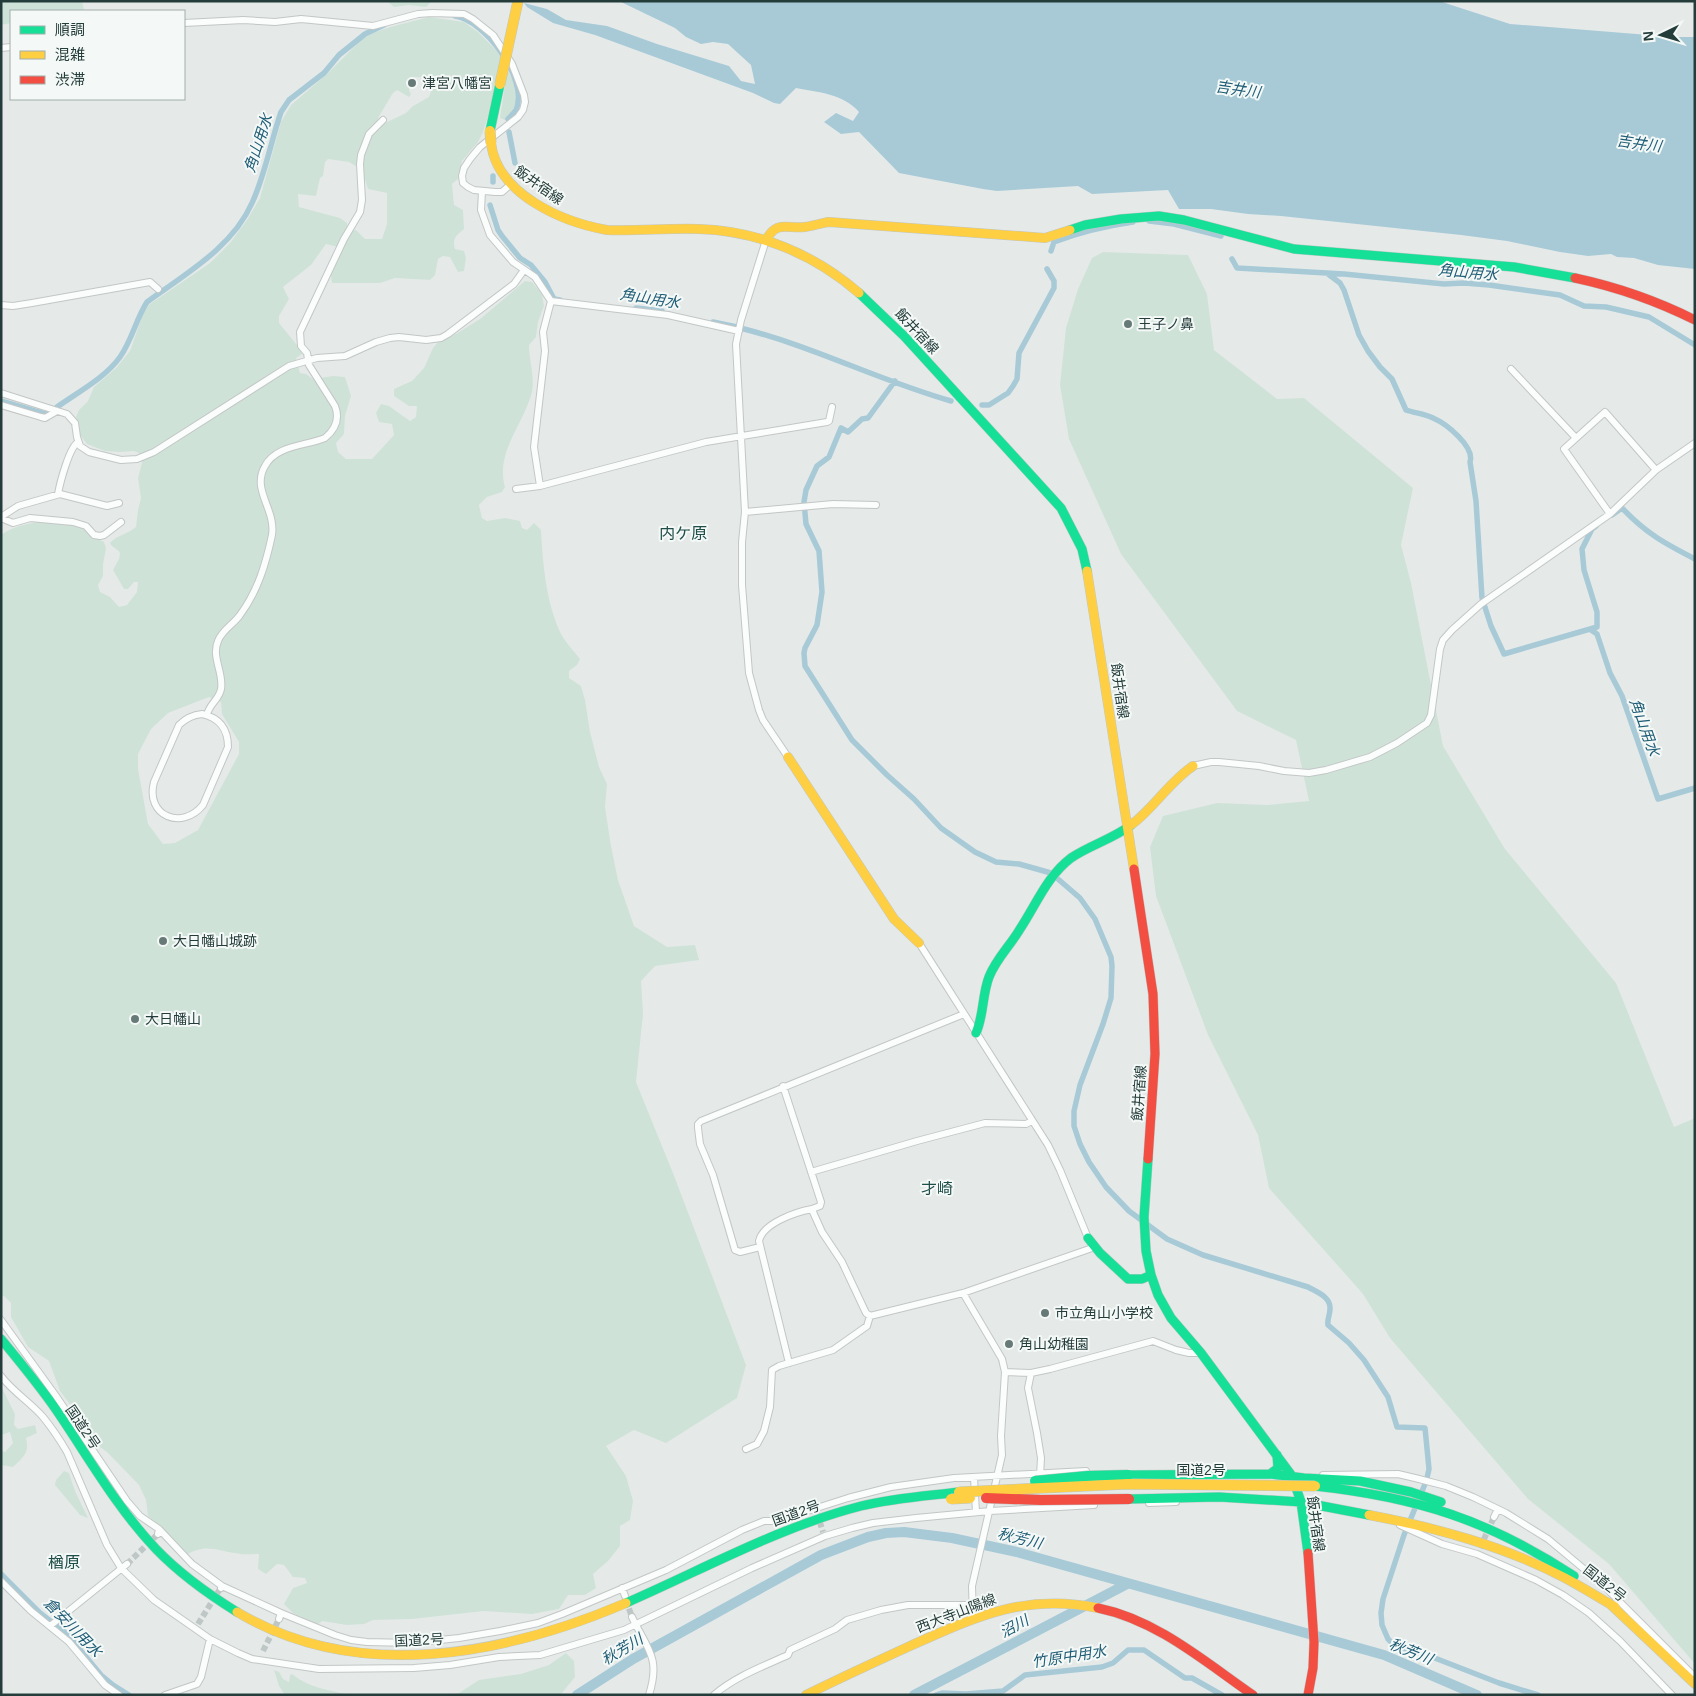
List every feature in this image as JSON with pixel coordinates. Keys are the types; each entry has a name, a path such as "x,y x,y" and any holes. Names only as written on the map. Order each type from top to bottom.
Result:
{"main road":[{"name":"飯井宿線","path":"518,1 490,131 495,162 502,175 511,184 560,216 582,225 618,230 700,229 740,233 766,240 805,255 824,265 867,299 1061,508 1073,529 1082,549 1087,571 1153,994 1155,1064 1144,1217 1146,1251 1150,1275 1158,1295 1171,1318 1201,1353 1277,1454 1292,1476 1302,1502 1314,1642 1313,1668 1308,1695"},
{"path":"766,240 769,232 777,226 805,228 829,222 1045,238 1085,225 1120,219 1158,216 1184,220 1294,248 1542,271 1627,291 1674,309 1695,320"},
{"path":"788,757 894,919 919,943"},
{"path":"976,1033 980,1027 984,996 992,972 1044,888 1069,859 1126,829 1146,813 1172,783 1193,766"},
{"path":"1088,1238 1128,1279 1136,1280 1150,1275"},
{"name":"国道2号","path":"1,1339 50,1402 127,1515 174,1566 221,1602 249,1617 276,1630 338,1649 406,1656 434,1654 502,1643 573,1623 613,1608 791,1529 837,1513 883,1501 896,1505 954,1495 1128,1484 1315,1486 1409,1496 1518,1541 1566,1570 1615,1607 1695,1684"},
{"path":"1270,1474 1278,1468 1277,1454"},
{"path":"954,1495 975,1488 1044,1480 1128,1475 1270,1474 1304,1478 1360,1480 1409,1496"},
{"path":"954,1495 986,1498 1069,1500 1219,1497 1302,1502 1357,1511 1418,1528 1472,1538 1566,1578 1615,1607"},
{"name":"西大寺山陽線","path":"811,1694 851,1672 974,1618 1003,1609 1036,1604 1073,1605 1097,1608 1120,1614 1156,1630 1253,1695"}],"street":[{"path":"185,24 243,20 275,22 301,19 373,26 418,14 464,14 493,34 512,64 525,102 523,110 518,117 480,147 464,168 463,182 468,187 482,191 502,192 511,184"},
{"path":"207,715 212,703 218,698 221,689 216,655 218,641 224,632 239,618 251,599 263,570 272,533 270,512 260,489 262,472 268,461 278,452 325,438 330,434 336,423 337,411 307,360 307,353 301,346 300,332 344,239 360,212 362,200 361,155 369,134 383,120"},
{"path":"482,191 481,210 490,235 506,254 540,283 552,301 590,307 668,314 739,331"},
{"path":"766,240 739,331 736,356 745,512 742,542 742,584 749,672 759,710 763,720 788,757"},
{"path":"1,393 67,414 75,423 78,442 84,450 112,459 128,460 146,456 289,366 307,360 345,356 390,338 400,337 426,340 441,338 514,284 524,270"},
{"path":"1,305 13,306 150,282 158,289"},
{"path":"540,486 534,447 545,352 543,332 552,301"},
{"path":"1511,369 1576,438"},
{"path":"1,405 41,418 45,418 54,410"},
{"path":"516,489 540,486 706,442 827,422 829,421 832,407"},
{"path":"1610,514 1564,449 1605,412 1656,470"},
{"path":"58,494 73,447 78,442"},
{"path":"1193,766 1211,762 1259,766 1284,771 1309,772 1326,770 1370,757 1412,734 1426,723 1431,715 1440,649 1443,640 1452,630 1481,604 1610,514 1656,470 1695,443"},
{"path":"1,517 18,506 58,494 107,506 120,503"},
{"path":"745,512 833,504 876,505"},
{"path":"1,517 13,523 30,518 73,522 86,526 94,535 100,536 121,522"},
{"path":"194,715 207,715 219,721 225,729 228,747 225,756 203,805 197,812 189,817 171,818 157,808 153,800 152,790 154,782 179,725 185,719 194,715"},
{"path":"919,943 1048,1145 1088,1238"},
{"path":"760,1247 740,1252 735,1250 713,1175 702,1151 698,1124 709,1117 783,1086 964,1014"},
{"path":"783,1086 821,1202 818,1208 798,1212 767,1229 760,1235 760,1247 789,1363"},
{"path":"811,1172 985,1123 1026,1124 1032,1121"},
{"path":"812,1209 822,1232 842,1262 866,1313 870,1316"},
{"path":"870,1316 963,1293 1095,1247"},
{"path":"963,1293 1002,1359 1005,1372 1001,1436 1002,1455 972,1586 974,1618"},
{"path":"746,1449 757,1444 764,1431 770,1407 772,1370 833,1350 868,1326 870,1316"},
{"path":"1,1320 56,1396 127,1501 140,1516 192,1564 221,1587 280,1616 351,1640 411,1643 459,1638 538,1623 675,1565 742,1530 764,1521 776,1522 891,1487 954,1478 1103,1470 1182,1470 1187,1476"},
{"path":"1005,1372 1031,1373 1050,1369 1152,1341 1176,1350 1201,1353"},
{"path":"1031,1373 1028,1388 1041,1458 1040,1507"},
{"path":"1,1376 10,1387 42,1416 62,1442 98,1526 124,1566 154,1600 197,1626 210,1639 252,1659 319,1669 400,1669 450,1665 499,1656 540,1655 554,1652 636,1625 824,1534 873,1523 976,1512 1104,1504 1169,1503 1219,1497 1219,1475"},
{"path":"1103,1470 1104,1504"},
{"path":"1304,1478 1331,1474 1398,1474 1431,1482 1473,1497 1498,1509 1548,1539 1602,1584 1695,1676"},
{"path":"974,1478 976,1512"},
{"path":"1494,1517 1498,1509"},
{"path":"1418,1528 1442,1544 1478,1551 1563,1595 1589,1613 1620,1641 1672,1695"},
{"path":"52,1624 124,1566"},
{"path":"1,1581 31,1611 52,1624 105,1685 119,1695"},
{"path":"622,1588 625,1596"},
{"path":"714,1695 741,1677 788,1655 790,1650 834,1629 847,1620 881,1610 908,1605 973,1605"},
{"path":"632,1617 648,1646 655,1667 654,1680 649,1695"},
{"path":"164,1695 197,1684 201,1677 210,1639"},
{"path":"259,1659 263,1652"}],"green space":[{"path":"1,1 82,1 84,10 10,10 10,23 1,25"},
{"path":"387,1 432,1 426,7 409,5 394,7"},
{"path":"429,17 464,22 479,33 499,53 514,83 516,102 512,112 505,120 500,118 505,85 490,110 478,142 462,161 458,179 452,184 454,205 463,210 464,229 454,242 455,249 464,251 466,258 464,271 458,272 450,257 443,256 438,259 435,275 430,280 395,278 380,283 332,283 331,275 340,254 338,247 326,244 311,265 283,287 289,299 279,316 279,323 301,350 302,354 296,358 300,373 306,374 313,379 333,376 345,377 351,396 345,416 344,434 336,443 338,452 346,459 372,459 394,435 392,424 379,422 376,413 381,404 389,406 410,421 416,417 417,406 409,406 394,396 394,389 412,381 424,368 433,348 439,341 456,334 480,319 525,281 532,282 542,294 544,306 538,322 536,337 529,345 533,380 532,392 507,450 503,474 505,487 502,492 487,497 479,505 482,518 487,521 505,518 520,521 522,528 527,530 534,523 541,530 544,570 552,609 561,634 580,659 577,665 569,671 569,678 581,686 585,700 590,732 599,767 607,784 605,807 618,880 634,926 667,947 695,945 699,960 655,966 641,981 643,1014 636,1082 673,1173 746,1365 737,1398 666,1443 634,1430 606,1446 626,1476 633,1501 630,1520 620,1526 620,1546 608,1561 593,1574 596,1588 585,1595 568,1595 559,1609 532,1614 484,1611 412,1619 373,1620 364,1624 347,1625 322,1621 317,1625 293,1613 284,1604 293,1588 307,1583 305,1578 293,1577 284,1565 277,1564 266,1574 258,1569 259,1554 241,1554 216,1549 204,1549 185,1556 163,1529 148,1516 146,1500 139,1485 107,1452 93,1442 82,1429 75,1411 60,1391 49,1361 28,1347 11,1317 11,1303 4,1296 1,1296 1,535 19,526 42,522 65,523 85,528 104,542 106,548 103,576 98,585 100,592 110,597 119,607 127,605 137,592 138,582 134,582 128,589 124,589 113,570 120,553 110,543 136,527 141,498 138,478 142,463 139,453 134,451 105,451 87,444 80,435 76,417 79,410 88,401 94,387 116,368 130,351 144,311 150,304 210,263 230,243 247,220 260,198 281,122 291,105 327,74 362,39 390,27","holes":["410,77 429,80 433,86 429,97 413,106 406,113 383,124 378,118 393,93 397,90 409,97 411,94 409,90","328,159 349,162 362,170 368,189 387,193 387,224 382,239 365,239 356,230 351,230 347,227 347,223 340,218 299,207 298,194 316,196 320,178 323,176 325,162","209,697 221,702 222,714 239,742 239,754 198,830 175,843 163,844 148,824 138,769 138,754 151,729 168,713"]},
{"path":"1103,252 1188,255 1207,294 1214,350 1277,399 1304,398 1413,488 1401,545 1411,583 1443,746 1505,849 1616,983 1674,1127 1695,1118 1695,1664 1609,1564 1528,1499 1390,1338 1363,1294 1269,1188 1258,1135 1208,1035 1156,896 1150,847 1163,816 1217,803 1268,805 1309,801 1296,740 1237,711 1121,554 1069,439 1060,385 1066,328 1078,289 1092,258"},
{"path":"1,1386 15,1414 14,1425 18,1429 35,1425 37,1433 26,1438 26,1451 13,1467 1,1465 1,1451 5,1452 13,1443 10,1432 1,1435"},
{"path":"64,1471 69,1473 88,1518 80,1515 55,1485 56,1480"},
{"path":"566,1653 574,1661 575,1677 562,1693 557,1695 452,1695 459,1693 479,1680 521,1674 549,1665"},
{"path":"274,1670 279,1672 283,1679 289,1682 290,1675 292,1674 312,1685 350,1695 285,1695 279,1686"}],"water":[{"name":"吉井川","path":"619,1 1439,1 1510,24 1695,37 1695,269 1658,265 1634,258 1617,257 1611,254 1588,256 1507,241 1461,235 1211,209 1179,209 1168,190 1092,194 1078,186 997,191 899,173 859,132 841,134 824,122 836,113 853,121 859,112 846,101 796,88 780,104 774,103 753,93 595,35 553,23 527,7 524,3 547,9 566,20 607,26 657,44 729,66 741,81 755,84 751,65 728,44 713,42 701,44 686,37 675,28"}],"waterway":[{"name":"角山用水","path":"455,16 467,20 491,39 502,53 510,68 516,83 518,97 516,110 508,119"},
{"name":"角山用水","path":"57,407 91,384 114,365 131,337 147,302 206,259 232,234 243,219 257,192 281,112 289,100 324,73 339,55 365,34 384,25"},
{"name":"角山用水","path":"509,132 515,163"},
{"name":"角山用水","path":"493,176 493,182"},
{"name":"角山用水","path":"490,205 498,230 502,236 520,258 531,265 545,282 554,299 560,300"},
{"name":"角山用水","path":"1149,221 1174,224 1221,236"},
{"name":"角山用水","path":"1051,251 1054,242 1064,238 1112,225 1133,222"},
{"name":"角山用水","path":"1232,259 1237,268 1344,274 1444,284 1489,285 1560,295 1584,306 1606,307 1649,317 1695,345"},
{"name":"角山用水","path":"982,405 989,405 1008,393 1017,379 1019,353 1054,288 1054,281 1047,269"},
{"path":"1328,274 1340,283 1359,335 1368,351 1392,379 1406,410 1427,415 1439,421 1459,437 1468,450 1476,501 1482,598 1491,626 1504,654 1597,627 1597,612 1584,570 1582,549 1592,529 1596,526"},
{"name":"角山用水","path":"636,308 662,311"},
{"name":"角山用水","path":"713,322 737,327"},
{"name":"角山用水","path":"744,329 796,345 899,384 951,401"},
{"path":"895,381 868,418 862,419 848,432 841,428 829,457 817,466 806,490 804,502 806,524 819,551 822,592 817,625 805,648 805,666 852,740 914,799 941,828 975,852 996,862 1019,864 1051,873 1080,898 1095,919 1111,957 1111,998 1080,1085 1074,1111 1074,1126 1089,1162 1106,1187 1129,1211 1167,1239 1203,1255 1308,1287 1326,1298 1330,1305 1328,1325 1349,1343 1364,1360 1388,1397 1397,1427 1425,1428 1429,1469 1427,1478"},
{"name":"角山用水","path":"1,401 45,414 50,412"},
{"path":"1612,515 1622,508 1656,537 1695,559"},
{"name":"角山用水","path":"1591,630 1597,634 1610,673 1622,696 1658,799 1695,788"},
{"path":"1425,1484 1404,1535 1383,1599 1382,1625 1388,1639 1395,1646 1427,1655 1499,1683 1538,1695"},
{"name":"秋芳川","path":"577,1695 633,1659 821,1555 868,1537 904,1532 952,1538 1017,1552 1384,1655 1477,1695"},
{"name":"倉安川用水","path":"1,1574 40,1613 67,1634 101,1675 129,1695"},
{"name":"沼川","path":"914,1695 1127,1584"},
{"name":"竹原中用水","path":"936,1695 942,1693 966,1694 1003,1691 1025,1675 1102,1667 1113,1663 1128,1650 1144,1650 1185,1678 1192,1678 1222,1695"}],"tunnel":[{"path":"817,1513 823,1532"},
{"path":"1480,1548 1494,1517"},
{"path":"127,1564 158,1534"},
{"path":"198,1624 220,1589"},
{"path":"626,1600 632,1617"},
{"path":"263,1651 279,1619"}],"traffic: fast":[{"path":"490,131 500,84"},
{"path":"1070,230 1085,225 1121,219 1159,216 1184,220 1294,249 1514,267 1575,278"},
{"path":"859,293 904,336 1061,508 1082,549 1087,571"},
{"path":"976,1033 992,970 1055,873 1071,858 1131,825"},
{"path":"1148,1159 1144,1217 1146,1251 1158,1295 1171,1318 1201,1353 1292,1476 1301,1502 1308,1553"},
{"path":"1088,1238 1100,1253 1128,1279 1142,1279 1151,1275"},
{"path":"1,1339 30,1374 116,1500 142,1533 165,1558 185,1575 237,1612"},
{"path":"1270,1474 1278,1468 1277,1455"},
{"path":"1128,1475 1270,1474 1360,1481 1411,1492 1441,1502"},
{"path":"1035,1481 1088,1476 1128,1475"},
{"path":"1315,1486 1386,1497 1450,1514 1512,1540 1574,1576"},
{"path":"626,1603 801,1525 861,1506 885,1501 959,1492"},
{"path":"1129,1499 1219,1497 1301,1502 1369,1515"}],"traffic: slow":[{"path":"500,84 518,1"},
{"path":"490,131 491,143"},
{"path":"491,143 496,161 505,177 518,191 534,203 571,220 607,230 699,229 743,234 785,247 804,256 842,279 859,293"},
{"path":"766,240 778,228 805,227 829,222 1045,238 1070,230"},
{"path":"1087,571 1134,869"},
{"path":"788,757 894,919 919,943"},
{"path":"1131,825 1184,772 1193,766"},
{"path":"959,1492 1128,1484 1315,1486"},
{"path":"951,1499 970,1498"},
{"path":"1369,1515 1445,1532 1494,1547 1565,1578 1615,1607"},
{"path":"237,1612 283,1634 332,1648 381,1655 431,1654 481,1648 531,1636 579,1621 626,1603"},
{"path":"1609,1603 1695,1684"},
{"path":"806,1695 934,1635 1001,1610 1047,1604 1071,1604 1098,1608"}],"traffic: jam":[{"path":"1575,278 1636,295 1695,320"},
{"path":"1134,869 1153,994 1155,1054 1148,1159"},
{"path":"986,1498 1041,1500 1129,1499"},
{"path":"1308,1553 1314,1642 1313,1668 1308,1695"},
{"path":"1098,1608 1120,1614 1160,1632 1253,1695"}],"place":[{"name":"津宮八幡宮","path":"412,83"},
{"name":"王子ノ鼻","path":"1128,324"},
{"name":"大日幡山城跡","path":"163,941"},
{"name":"大日幡山","path":"135,1019"},
{"name":"市立角山小学校","path":"1045,1313"},
{"name":"角山幼稚園","path":"1009,1344"}],"district":[{"name":"内ケ原","path":"683,533"},
{"name":"才崎","path":"937,1188"},
{"name":"楢原","path":"64,1562"}]}
